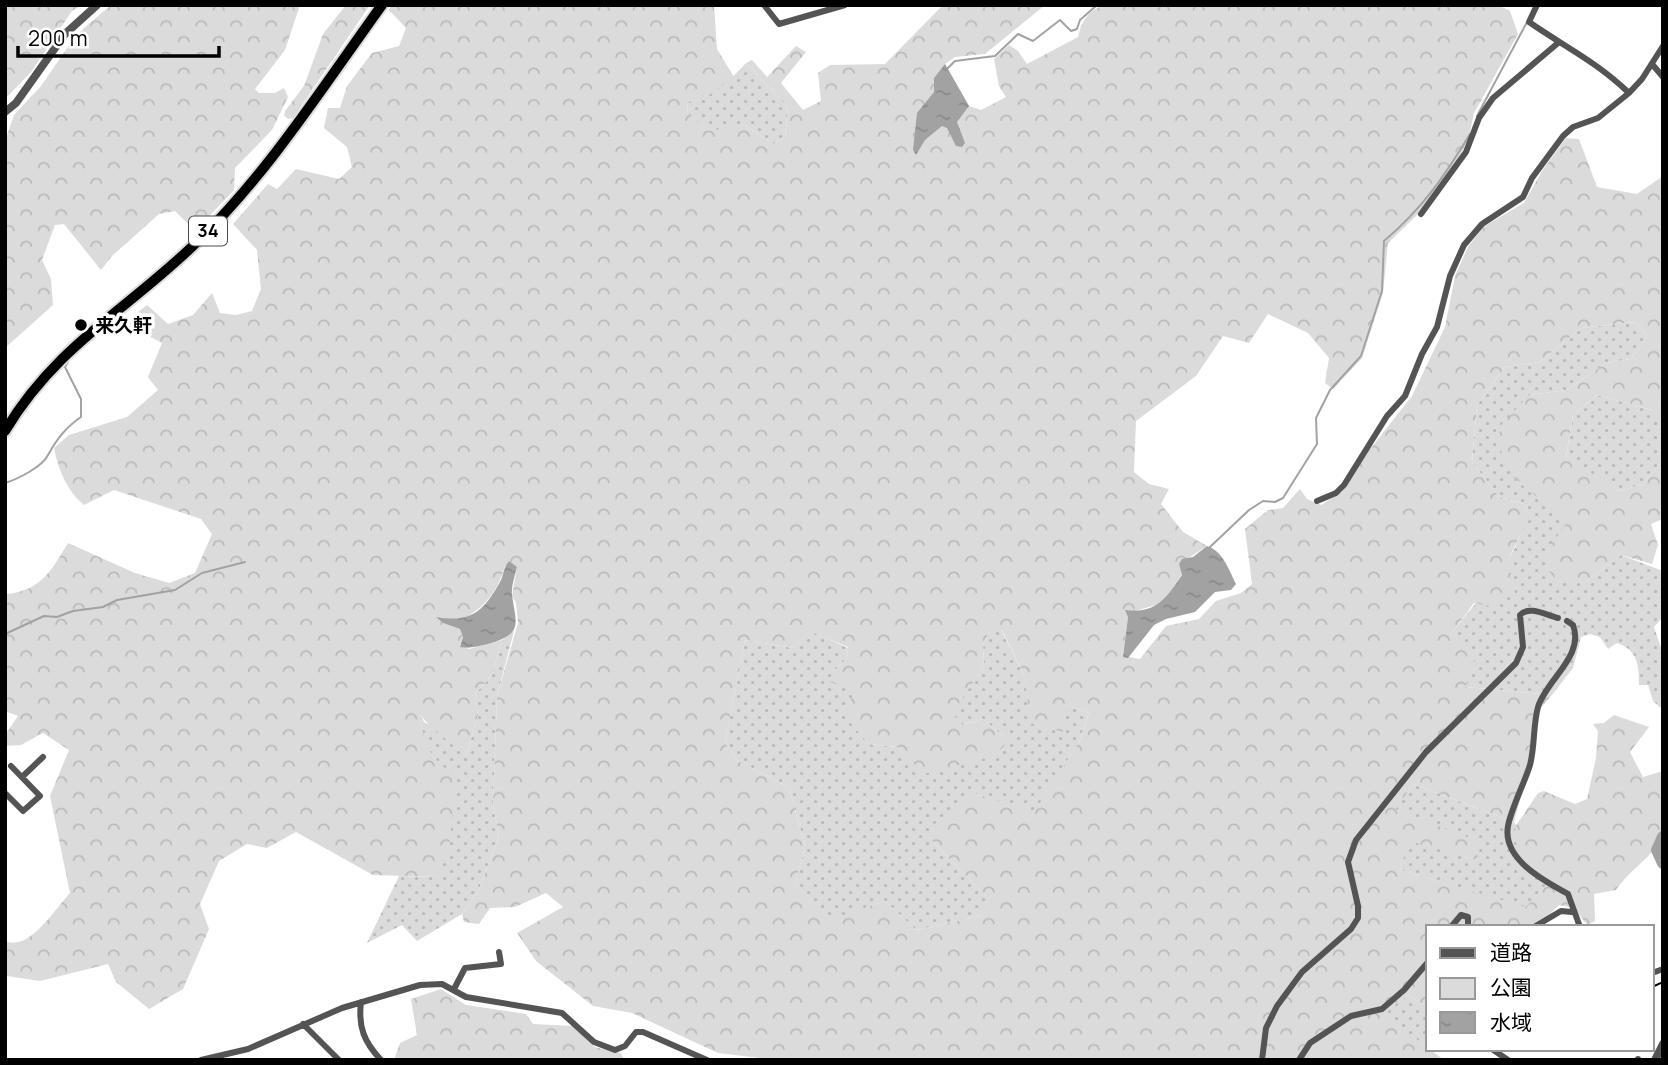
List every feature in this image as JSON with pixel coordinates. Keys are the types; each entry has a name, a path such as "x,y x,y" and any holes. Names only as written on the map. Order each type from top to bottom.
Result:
{"highway":[{"name":"34","path":"5,430 37,384 63,355 165,273 240,196 382,5"}],"street":[{"path":"5,112 16,103 65,34 97,5"},
{"path":"764,5 779,24 845,5"},
{"path":"1537,5 1529,22 1558,43 1601,66 1629,93"},
{"path":"1421,214 1466,152 1479,118 1493,97 1558,43"},
{"path":"1317,500 1336,493 1343,485 1387,416 1405,396 1422,354 1437,327 1450,276 1464,245 1482,224 1522,197 1532,178 1563,136 1573,127 1598,118 1629,93 1663,46"},
{"path":"1652,64 1663,77"},
{"path":"1262,1060 1266,1028 1277,1006 1302,972 1350,929 1358,918 1358,906 1348,862 1356,840 1426,752 1516,663 1522,652 1522,612 1529,609 1558,618"},
{"path":"1567,621 1573,625 1575,640 1564,666 1538,707 1532,755 1507,829 1513,852 1543,880 1568,894 1573,901 1572,912 1579,925"},
{"path":"22,777 43,757"},
{"path":"5,793 23,811 40,796 11,766"},
{"path":"1537,925 1561,911 1572,912"},
{"path":"1453,925 1461,915 1468,917 1468,925"},
{"path":"454,989 465,968 501,964 499,952"},
{"path":"1299,1060 1310,1043 1351,1016 1382,1009 1404,990 1426,964"},
{"path":"201,1060 248,1049 361,1002 420,985 442,984 466,997 562,1013 594,1042 615,1050 625,1046 636,1032 643,1032 707,1060"},
{"path":"361,1002 359,1023 368,1047 382,1060"},
{"path":"303,1024 339,1060"},
{"path":"1655,1060 1663,1044"}],"green space":[{"path":"5,5 82,5 72,11 31,72 5,99"},
{"path":"111,5 300,5 285,50 255,89 259,93 275,93 284,88 288,97 272,130 235,168 234,190 195,231 175,211 159,214 112,256 101,270 64,224 55,225 42,260 51,279 53,305 5,348 5,141 14,115 41,86 76,35"},
{"path":"346,5 370,5 293,118 288,119 284,116 285,111 304,86 323,34"},
{"path":"392,5 714,5 717,49 734,77 706,97 688,102 687,113 708,131 744,125 774,144 785,137 788,107 746,63 752,60 767,77 796,46 806,52 781,83 803,110 821,101 818,73 830,65 885,64 943,5 1045,5 985,54 955,57 945,64 969,106 981,110 1006,97 999,86 994,59 1009,45 1018,51 1027,64 1078,37 1087,17 1105,5 1498,5 1510,11 1518,34 1474,113 1468,141 1446,179 1416,216 1388,243 1383,293 1362,358 1333,389 1325,383 1329,358 1308,333 1268,314 1249,343 1223,336 1196,376 1136,421 1134,472 1149,484 1169,489 1161,504 1183,532 1207,546 1179,564 1182,574 1163,603 1135,611 1128,617 1123,656 1140,659 1166,626 1199,619 1216,601 1241,593 1252,584 1245,529 1268,510 1283,508 1300,489 1307,499 1321,505 1342,492 1364,457 1412,396 1445,327 1455,276 1468,247 1483,227 1524,203 1542,171 1566,138 1579,139 1597,187 1637,194 1663,176 1663,399 1656,411 1597,395 1573,415 1566,457 1620,491 1643,484 1663,460 1663,519 1651,524 1658,545 1652,564 1621,555 1585,582 1558,582 1548,570 1548,549 1567,522 1513,477 1497,442 1502,424 1529,395 1567,390 1606,363 1631,359 1647,336 1636,322 1581,328 1540,362 1505,367 1477,405 1472,462 1499,497 1527,505 1526,524 1508,560 1515,593 1494,607 1474,603 1451,634 1475,662 1465,687 1552,695 1538,711 1534,748 1514,822 1413,784 1395,810 1481,842 1477,860 1409,841 1400,870 1526,907 1549,882 1517,850 1515,827 1538,793 1544,791 1575,804 1587,799 1596,758 1598,731 1593,724 1604,723 1614,715 1649,727 1630,752 1643,777 1663,771 1662,824 1651,853 1616,890 1594,894 1595,921 1587,925 1574,908 1559,905 1539,925 1426,925 1426,1007 1408,995 1383,1014 1426,1046 1426,1051 1432,1051 1444,1060 777,1060 718,1053 632,1013 593,1006 536,961 517,933 563,907 546,893 515,907 490,908 479,924 464,922 462,914 478,892 499,836 493,804 497,696 518,623 516,603 512,596 517,567 505,566 493,593 480,607 455,622 445,619 443,623 460,629 463,637 460,646 469,649 502,640 492,675 475,694 478,715 466,756 434,730 419,713 429,750 440,764 457,775 448,855 436,877 373,875 296,832 267,848 247,844 219,861 200,904 209,929 183,989 149,1009 116,982 108,964 40,981 7,976 5,941 14,943 32,935 70,893 50,796 69,750 43,733 21,745 5,746 5,735 18,716 5,711 5,594 27,589 44,578 68,543 135,573 169,583 195,573 212,534 201,519 114,490 84,505 64,479 54,448 69,435 127,417 158,390 148,377 162,343 124,323 147,305 168,324 193,315 212,293 220,313 236,315 252,311 261,289 257,250 233,224 268,184 277,189 296,169 339,179 352,167 347,147 324,128 328,108 340,108 347,86 372,53 399,46 406,28 389,10","holes":["990,630 1002,630 1025,677 1030,723 1063,732 1068,705 1089,713 1079,742 1034,812 974,793 932,826 932,841 986,896 986,905 979,916 916,930 885,901 832,919 795,884 805,847 789,787 738,761 725,743 745,640 793,648 811,632 848,647 847,658 834,671 830,682 858,692 839,710 869,744 897,747 924,774 994,756 1009,741 983,719 962,725 952,713 984,667 983,644"]},
{"path":"746,63 788,107 785,137 774,144 744,125 708,132 687,113 688,102 720,87"},
{"path":"1636,322 1647,336 1631,359 1606,363 1567,390 1529,395 1513,477 1568,522 1585,582 1621,555 1663,571 1663,617 1654,627 1663,654 1663,710 1653,701 1648,685 1639,685 1638,665 1633,654 1617,643 1608,649 1600,637 1590,634 1581,637 1573,668 1552,695 1465,687 1451,634 1509,558 1524,524 1527,505 1499,497 1472,462 1477,405 1505,367 1540,362 1581,328"},
{"path":"1597,395 1656,411 1663,399 1663,460 1643,484 1620,491 1566,458 1573,415"},
{"path":"1001,629 1025,677 1031,723 1068,705 1089,713 1079,742 1034,813 974,793 932,841 986,896 987,905 979,916 916,930 885,901 832,920 795,884 805,847 789,787 738,761 725,743 745,640 793,648 811,631 848,648 847,658 834,671 859,691 840,710 869,744 897,747 924,773 1009,741 983,719 962,725 951,713 984,667 983,644 990,630"},
{"path":"514,631 497,696 493,804 499,836 478,892 462,914 417,941 402,925 367,943 399,876 435,877 442,768 425,745 418,709 424,722 434,727 466,756 478,715 475,694 492,675 502,640"},
{"path":"1413,784 1514,822 1549,882 1526,908 1400,870 1409,840 1477,860 1394,810"},
{"path":"441,989 466,1005 526,1014 533,1024 574,1026 595,1047 621,1053 624,1060 394,1060 400,1043 417,1035 411,999"},
{"path":"1408,995 1426,1007 1426,1047 1382,1014"}],"water":[{"path":"945,64 969,106 957,122 965,143 962,147 956,146 947,128 942,126 925,140 916,155 913,150 917,113 934,92 934,78"},
{"path":"1207,546 1213,548 1221,557 1236,584 1231,590 1215,592 1195,612 1154,625 1128,658 1123,657 1128,617 1125,610 1136,611 1160,603 1182,575 1179,564 1182,559 1193,557"},
{"path":"509,561 517,567 512,588 515,627 508,636 500,640 460,647 463,637 460,629 443,623 436,617 458,618 482,608 500,582"}],"waterway":[{"path":"947,69 955,61 995,56 1018,34 1033,41 1060,20 1071,31 1077,29 1080,20 1097,5"},
{"path":"1477,116 1527,22"},
{"path":"1210,547 1249,510 1263,501 1275,502 1283,498 1317,444 1316,418 1330,390 1361,356 1382,291 1384,241 1432,192 1470,134"},
{"path":"5,483 23,476 41,464 62,434 81,417 81,399 65,367 68,362"},
{"path":"5,634 44,616 57,617 73,611 103,607 117,600 175,590 202,573 245,562"},
{"path":"1663,837 1657,850 1663,863"}],"railway":[{"path":"1654,986 1663,982"}],"place":[{"name":"来久軒","path":"81,325"}]}
